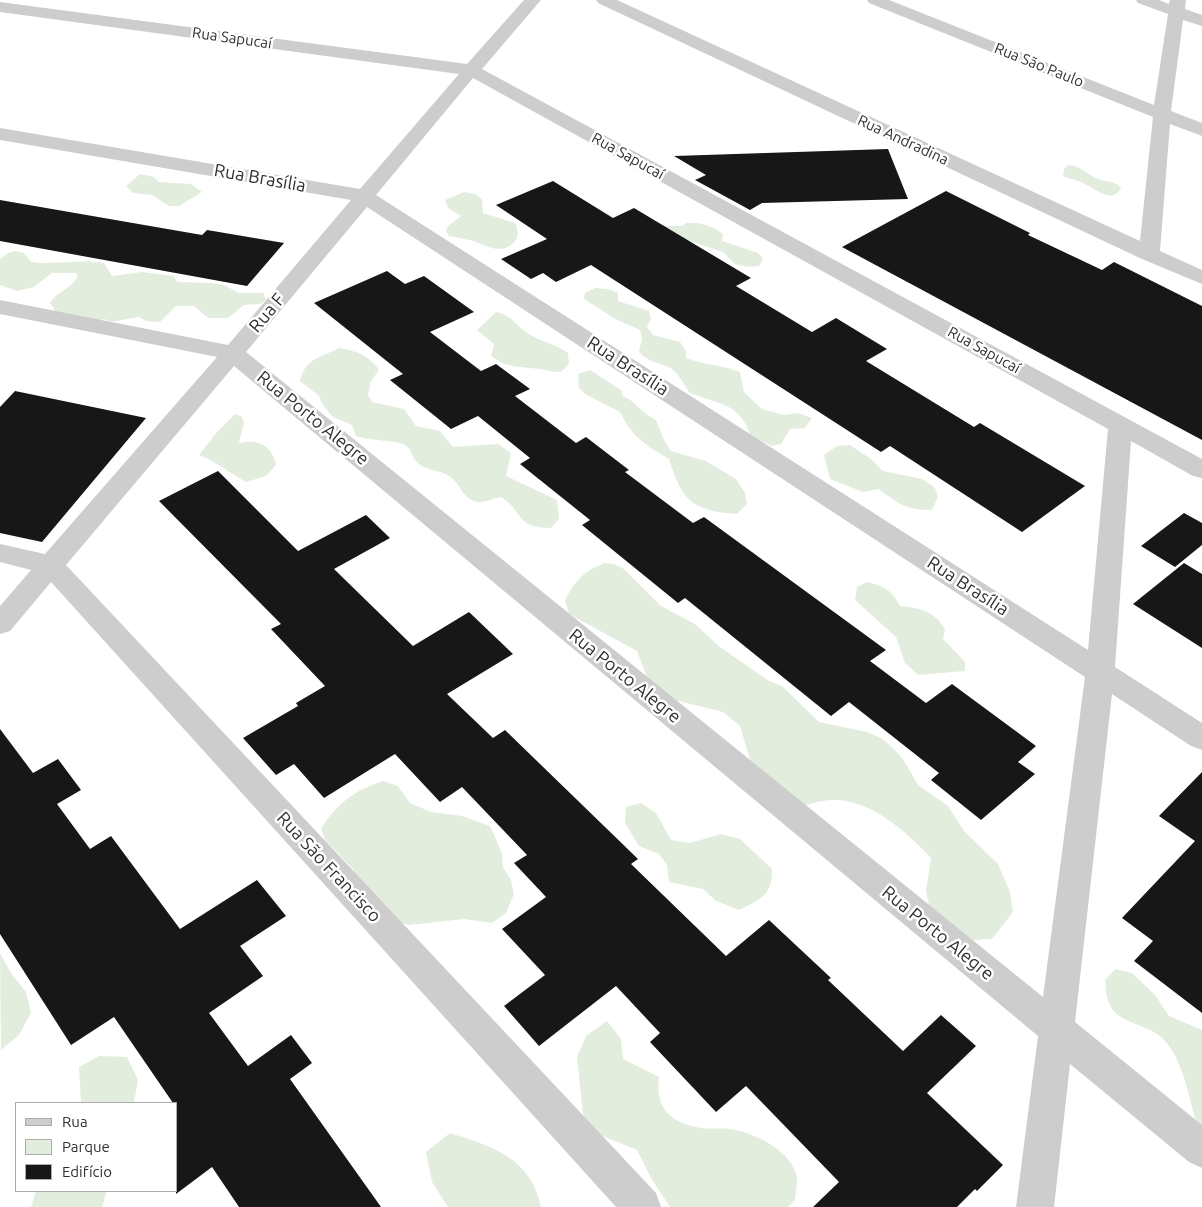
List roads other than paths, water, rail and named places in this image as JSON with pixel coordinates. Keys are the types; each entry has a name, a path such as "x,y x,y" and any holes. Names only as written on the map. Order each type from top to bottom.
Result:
{"street":[{"name":"Rua F","path":"0,624 233,353 471,70 533,0"},
{"name":"Rua Andradina","path":"604,0 1202,278"},
{"name":"Rua São Paulo","path":"875,0 1202,130"},
{"path":"1144,0 1178,6 1202,21"},
{"path":"1149,255 1162,114 1178,6"},
{"name":"Rua Sapucaí","path":"0,7 471,70 1202,470"},
{"name":"Rua Brasília","path":"0,134 364,196 1202,738"},
{"name":"Rua Porto Alegre","path":"0,306 233,353 1202,1149"},
{"path":"1035,1207 1100,672 1120,425"},
{"path":"0,554 50,565"},
{"name":"Rua São Francisco","path":"50,565 642,1207"}]}
